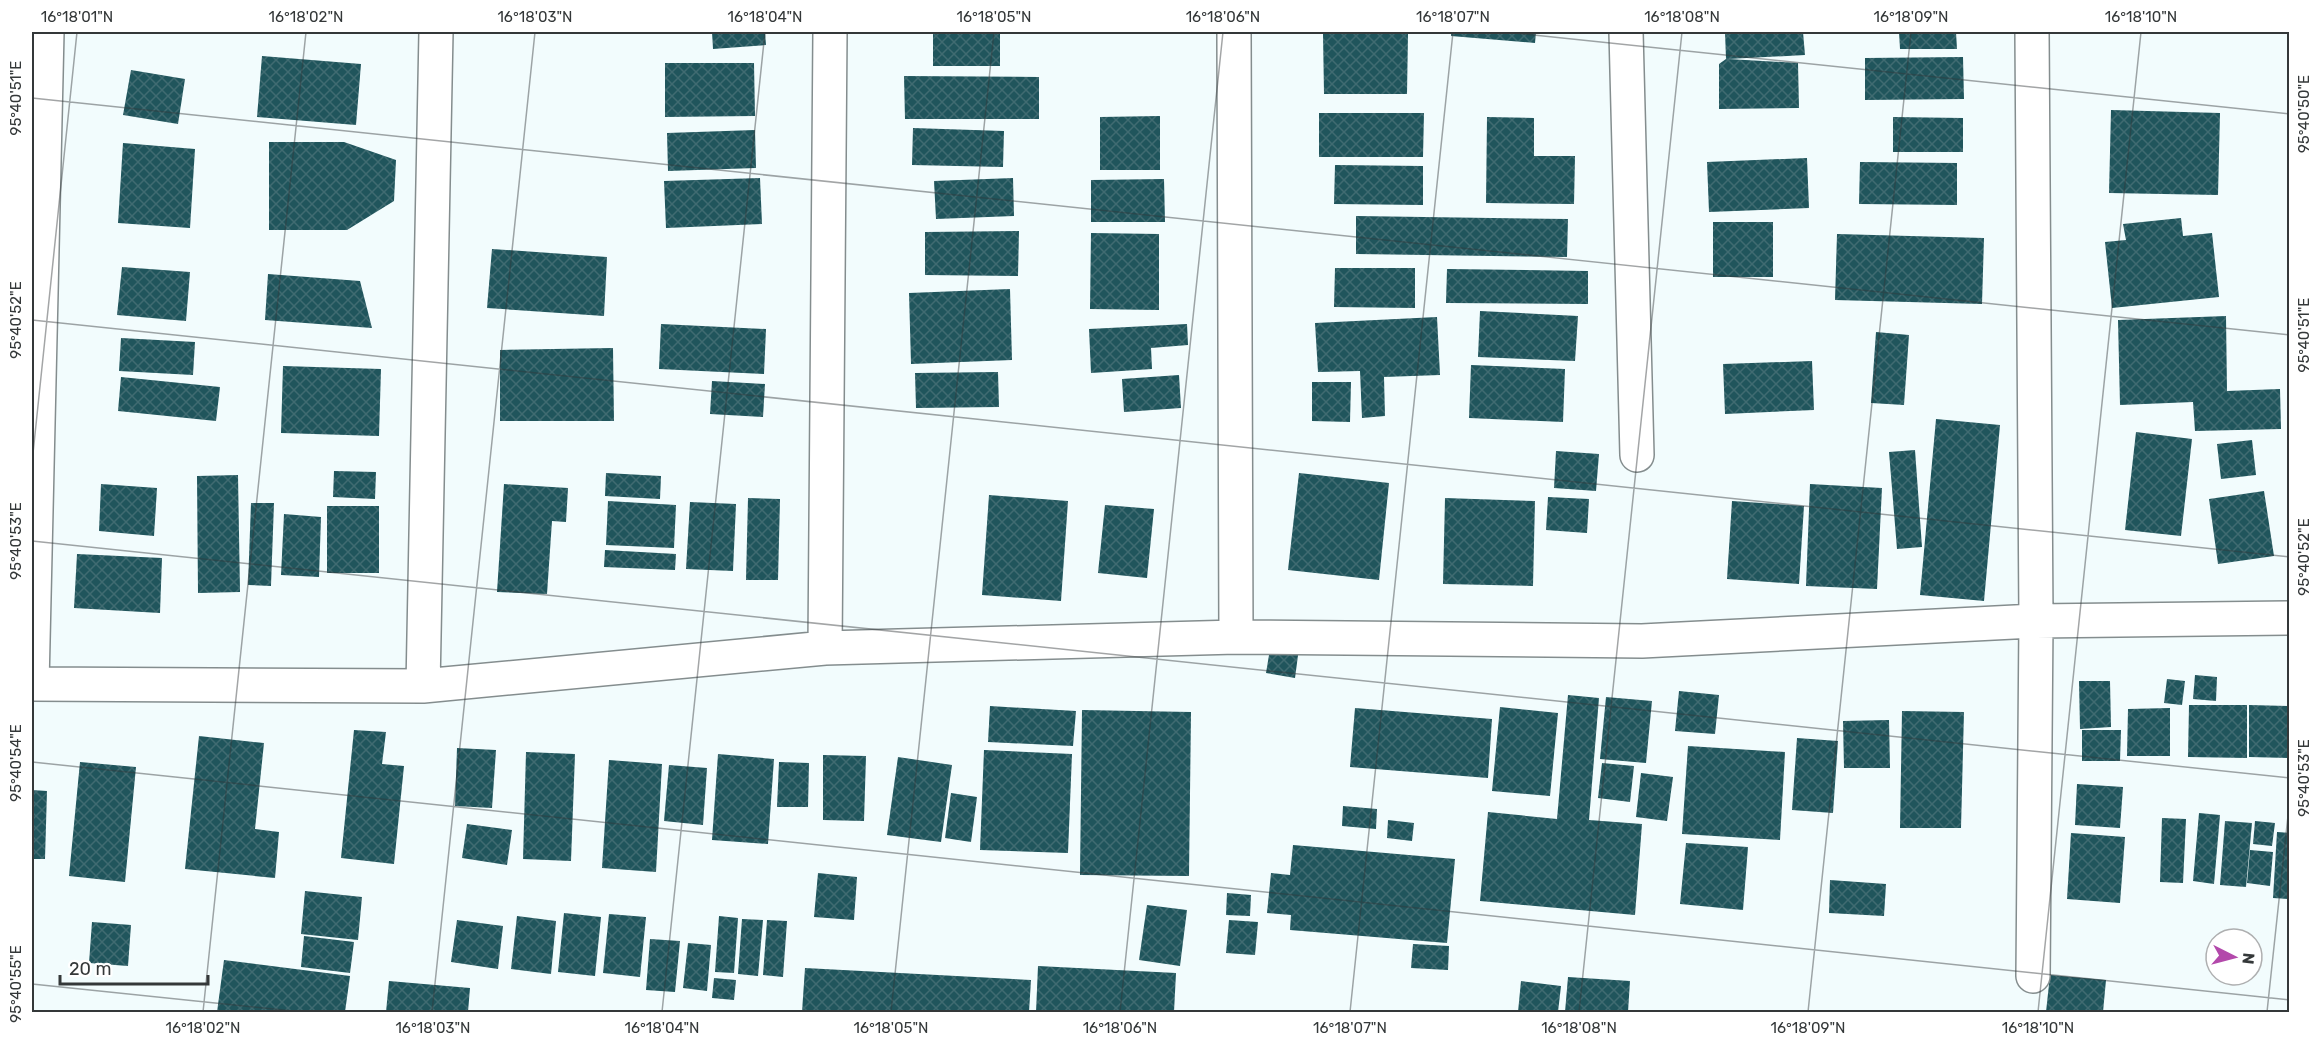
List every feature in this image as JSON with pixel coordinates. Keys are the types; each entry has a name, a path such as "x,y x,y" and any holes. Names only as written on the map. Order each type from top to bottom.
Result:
{"street":[{"path":"46,32 32,684 423,686 825,648 1236,637 1642,641 2036,621 2289,618"},
{"path":"423,686 436,32"},
{"path":"825,648 830,32"},
{"path":"1234,32 1236,637"},
{"path":"1626,32 1636,455"},
{"path":"2032,32 2036,621 2033,976"}],"building":[{"path":"712,32 765,32 766,45 713,49"},
{"path":"933,32 1000,32 1000,66 933,66"},
{"path":"1451,32 1536,32 1535,43 1451,36"},
{"path":"1725,32 1803,32 1805,55 1728,59 1798,63 1799,108 1719,109 1719,64 1726,59"},
{"path":"1899,32 1956,32 1957,49 1900,49"},
{"path":"1323,34 1408,34 1407,94 1324,94"},
{"path":"262,56 361,64 356,125 257,117"},
{"path":"1963,57 1964,99 1865,100 1865,58"},
{"path":"665,63 754,63 755,116 665,117"},
{"path":"131,70 185,79 178,124 123,115"},
{"path":"904,76 1039,77 1039,119 905,119"},
{"path":"2111,110 2220,113 2218,195 2109,193"},
{"path":"1319,113 1424,113 1423,157 1319,157"},
{"path":"1160,116 1160,170 1100,170 1100,117"},
{"path":"1487,117 1534,118 1534,156 1575,156 1574,204 1486,203"},
{"path":"1893,117 1963,118 1963,152 1893,152"},
{"path":"913,128 1004,131 1003,167 912,165"},
{"path":"755,130 756,168 668,171 667,133"},
{"path":"269,142 344,142 396,160 394,201 347,230 269,230"},
{"path":"123,143 195,149 190,228 118,223"},
{"path":"1807,158 1809,208 1709,212 1707,162"},
{"path":"1860,162 1957,163 1957,205 1859,204"},
{"path":"1335,165 1423,166 1423,205 1334,204"},
{"path":"760,178 762,224 666,228 664,181"},
{"path":"1013,178 1014,216 936,219 934,181"},
{"path":"1164,179 1165,222 1091,222 1091,180"},
{"path":"1356,216 1568,219 1567,257 1356,254"},
{"path":"2181,218 2183,236 2212,233 2219,297 2112,308 2105,242 2126,240 2123,224"},
{"path":"1713,222 1773,222 1773,277 1713,277"},
{"path":"1019,231 1018,276 925,275 925,232"},
{"path":"1091,233 1159,234 1159,310 1090,309"},
{"path":"1837,234 1984,238 1982,304 1835,300"},
{"path":"492,249 607,257 604,316 487,308"},
{"path":"122,267 190,272 186,321 117,315"},
{"path":"1335,268 1415,268 1415,308 1334,307"},
{"path":"1447,269 1588,271 1588,304 1446,303"},
{"path":"268,274 360,281 372,328 265,320"},
{"path":"1010,289 1012,360 911,364 909,293"},
{"path":"1480,311 1578,316 1575,361 1478,357"},
{"path":"2226,316 2227,391 2280,389 2281,429 2195,431 2193,402 2120,405 2118,320"},
{"path":"1437,317 1440,375 1384,377 1385,416 1362,418 1360,371 1318,372 1315,323"},
{"path":"661,324 766,329 764,374 659,369"},
{"path":"1187,324 1188,345 1151,348 1152,369 1091,373 1089,329"},
{"path":"1876,332 1909,335 1904,405 1871,403"},
{"path":"121,338 195,342 193,375 119,371"},
{"path":"613,348 614,421 500,421 500,350"},
{"path":"1812,361 1814,410 1725,414 1723,364"},
{"path":"1471,365 1565,369 1563,422 1469,418"},
{"path":"283,366 381,369 379,436 281,433"},
{"path":"998,372 999,407 916,408 915,373"},
{"path":"1179,375 1181,408 1124,412 1122,379"},
{"path":"121,377 220,387 216,421 118,411"},
{"path":"712,381 765,384 763,417 710,414"},
{"path":"1312,382 1351,382 1350,422 1312,421"},
{"path":"1936,419 2000,425 1984,601 1920,595"},
{"path":"2136,432 2192,439 2181,536 2125,530"},
{"path":"2252,440 2256,475 2221,479 2217,444"},
{"path":"1915,450 1922,547 1897,549 1889,452"},
{"path":"1556,451 1599,454 1596,491 1554,488"},
{"path":"334,471 376,472 375,499 333,497"},
{"path":"606,473 661,476 660,499 605,496"},
{"path":"1299,473 1389,483 1379,580 1288,570"},
{"path":"238,475 240,592 198,593 197,476"},
{"path":"101,484 157,488 154,536 99,531"},
{"path":"504,484 568,488 566,522 552,521 547,594 497,592"},
{"path":"1810,484 1882,488 1877,589 1806,586"},
{"path":"2264,491 2274,556 2218,564 2209,499"},
{"path":"989,495 1068,501 1061,601 982,595"},
{"path":"1548,497 1589,499 1587,533 1546,530"},
{"path":"748,498 780,499 778,580 746,580"},
{"path":"1445,498 1535,501 1533,586 1443,584"},
{"path":"608,501 676,505 674,548 606,545"},
{"path":"1732,501 1804,506 1799,584 1727,579"},
{"path":"690,502 736,504 733,571 686,569"},
{"path":"251,503 274,503 271,586 248,585"},
{"path":"1105,505 1154,509 1147,578 1098,573"},
{"path":"327,506 379,506 379,573 327,573"},
{"path":"284,514 321,517 319,577 281,575"},
{"path":"605,550 676,554 675,570 604,567"},
{"path":"77,554 162,558 160,613 74,608"},
{"path":"1271,643 1299,648 1295,678 1266,673"},
{"path":"2195,675 2217,677 2216,701 2193,699"},
{"path":"2167,679 2185,681 2182,705 2164,703"},
{"path":"2079,681 2110,681 2111,727 2080,729"},
{"path":"1679,691 1719,695 1715,734 1675,731"},
{"path":"1568,695 1599,698 1589,820 1642,824 1635,915 1480,901 1488,812 1557,819"},
{"path":"1606,697 1652,701 1646,763 1600,759"},
{"path":"2189,705 2247,705 2247,758 2188,757"},
{"path":"2249,705 2290,706 2290,758 2249,757"},
{"path":"990,706 1076,711 1073,746 988,742"},
{"path":"1500,707 1558,713 1550,796 1492,791"},
{"path":"1355,708 1492,719 1488,778 1350,767"},
{"path":"2170,708 2170,756 2127,756 2128,709"},
{"path":"1082,710 1191,712 1189,876 1080,875"},
{"path":"1902,711 1964,712 1961,828 1900,828"},
{"path":"1889,720 1890,768 1844,768 1843,721"},
{"path":"354,730 386,732 382,764 404,766 394,864 341,858"},
{"path":"2082,730 2121,730 2120,761 2082,761"},
{"path":"199,736 264,743 255,829 279,832 275,878 185,869"},
{"path":"1797,738 1838,741 1833,813 1792,810"},
{"path":"1688,746 1785,752 1780,840 1682,834"},
{"path":"457,748 496,750 492,808 455,806"},
{"path":"984,750 1072,754 1068,853 980,850"},
{"path":"526,752 575,754 571,861 523,859"},
{"path":"718,754 774,759 768,844 712,840"},
{"path":"823,755 866,756 864,821 823,820"},
{"path":"898,757 952,765 941,842 887,835"},
{"path":"609,760 662,764 656,872 602,868"},
{"path":"80,762 136,767 125,882 69,876"},
{"path":"779,762 809,763 808,807 777,807"},
{"path":"1602,763 1634,766 1630,802 1598,798"},
{"path":"669,765 707,768 703,825 664,821"},
{"path":"1641,773 1673,777 1667,821 1636,817"},
{"path":"2077,784 2123,787 2120,828 2075,825"},
{"path":"32,790 47,791 45,859 32,859"},
{"path":"951,793 977,797 971,842 945,838"},
{"path":"1343,806 1377,809 1376,829 1342,826"},
{"path":"2199,813 2220,815 2214,884 2193,881"},
{"path":"2162,818 2186,819 2183,883 2160,882"},
{"path":"1388,820 1414,823 1412,841 1387,838"},
{"path":"2225,821 2252,823 2246,887 2220,885"},
{"path":"2255,821 2275,823 2272,846 2253,844"},
{"path":"467,824 512,830 507,865 462,858"},
{"path":"2277,832 2290,833 2290,899 2273,898"},
{"path":"2071,833 2125,837 2120,903 2067,899"},
{"path":"1686,843 1748,847 1743,910 1680,904"},
{"path":"1293,845 1455,859 1447,943 1290,930 1291,915 1267,913 1271,873 1290,875"},
{"path":"2250,850 2273,852 2270,886 2247,883"},
{"path":"818,873 857,877 854,920 814,917"},
{"path":"1830,880 1886,884 1884,916 1829,913"},
{"path":"305,891 362,897 358,940 301,934"},
{"path":"1227,893 1251,895 1250,916 1226,915"},
{"path":"1147,905 1187,910 1180,966 1139,960"},
{"path":"564,913 601,917 595,976 558,972"},
{"path":"609,914 646,917 640,977 603,973"},
{"path":"517,916 556,921 551,974 511,969"},
{"path":"719,916 738,918 734,973 715,972"},
{"path":"742,919 763,920 758,976 738,974"},
{"path":"457,920 503,926 498,969 451,962"},
{"path":"767,920 787,921 783,977 763,975"},
{"path":"1229,920 1258,922 1255,955 1226,953"},
{"path":"92,922 131,925 128,966 89,963"},
{"path":"304,936 354,942 350,973 301,967"},
{"path":"650,939 680,941 675,992 646,990"},
{"path":"688,943 711,945 707,991 683,988"},
{"path":"1413,944 1449,946 1448,970 1411,968"},
{"path":"224,960 350,976 345,1012 217,1012"},
{"path":"1038,966 1176,973 1174,1012 1036,1012"},
{"path":"805,968 1031,980 1029,1012 802,1012"},
{"path":"2050,975 2106,980 2103,1012 2046,1012"},
{"path":"1568,977 1630,981 1628,1012 1565,1012"},
{"path":"714,978 736,980 734,1000 712,998"},
{"path":"389,981 470,988 468,1012 386,1012"},
{"path":"1521,981 1561,986 1558,1012 1518,1012"}]}
